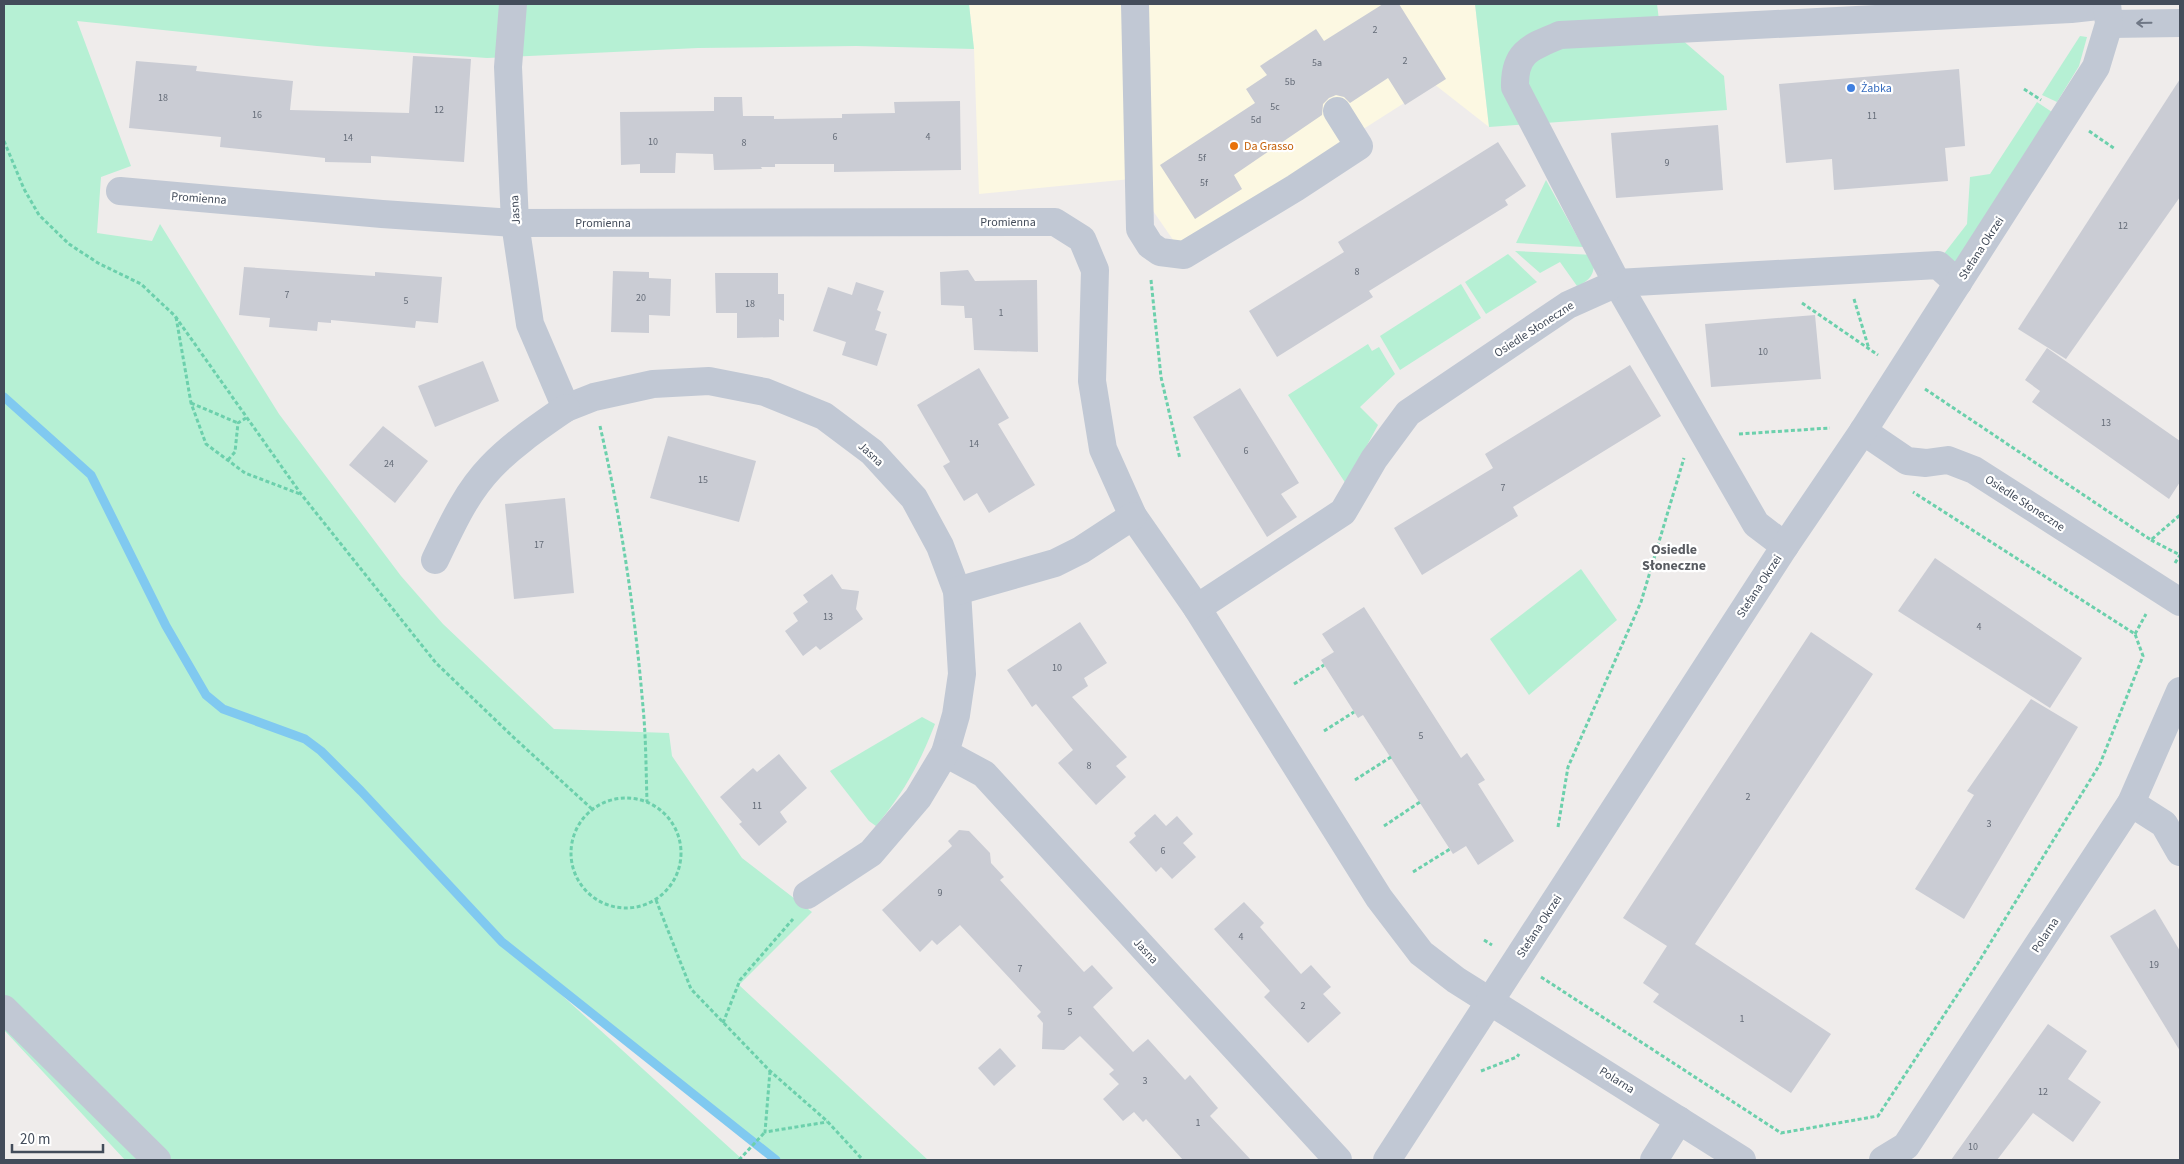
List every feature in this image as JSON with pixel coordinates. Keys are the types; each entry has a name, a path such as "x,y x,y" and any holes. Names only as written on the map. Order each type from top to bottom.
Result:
{"street":[{"name":"Jasna","path":"513,4 508,67 515,223 530,324 566,408"},
{"path":"1135,4 1140,229 1150,245 1160,252 1184,255 1360,146 1337,111"},
{"path":"1785,546 1756,524 1617,283 1515,87 1515,74 1518,63 1525,52 1560,35 2071,9 2108,11 2180,22"},
{"name":"Stefana Okrzei","path":"1387,1160 1785,546 1863,431 2096,67 2108,11"},
{"name":"Promienna","path":"120,191 382,214 515,223 1055,222 1082,239"},
{"name":"Polarna","path":"1082,239 1095,270 1092,381 1103,449 1133,516 1197,608 1379,898 1406,936 1421,953 1456,980 1491,1000 1742,1160"},
{"name":"Osiedle Słoneczne","path":"1197,608 1343,512 1374,459 1408,413 1568,305 1617,283 1938,265 1958,283"},
{"name":"Jasna","path":"436,560 456,516 489,468 510,449 566,408 594,397 653,384 709,381 765,392 824,416 872,452 914,498 940,546 957,591 962,674 956,716 946,753 918,798 872,853 807,895"},
{"name":"Osiedle Słoneczne","path":"1863,431 1907,461 1926,463 1948,460 1974,470 2180,602"},
{"path":"957,591 1054,563 1081,550 1133,516"},
{"name":"Polarna","path":"1883,1160 1906,1146 2131,803 2180,691"},
{"name":"Jasna","path":"946,753 984,774 1338,1160"},
{"path":"2131,803 2164,824 2180,852"},
{"path":"4,1009 157,1160"},
{"path":"1654,1160 1679,1120"}],"path":[{"path":"2024,90 2038,98"},
{"path":"2084,128 2115,149"},
{"path":"4,141 24,189 39,214 69,244 98,263 141,284 175,316 301,494 436,663 592,809"},
{"path":"1150,245 1150,263 1161,376 1180,460"},
{"path":"1853,294 1869,349"},
{"path":"1796,298 1884,360"},
{"path":"175,316 191,404 206,444 245,474 301,494"},
{"path":"1917,384 2151,540 2180,555"},
{"path":"594,397 611,472 629,576 643,708 647,802"},
{"path":"191,404 238,423"},
{"path":"238,423 246,418"},
{"path":"1558,827 1568,767 1641,602 1696,419"},
{"path":"228,460 235,452 238,423"},
{"path":"1735,434 1832,428"},
{"path":"1538,975 1781,1133 1878,1116 1978,963 2095,772 2143,656 2135,634 1905,487"},
{"path":"2151,540 2180,515"},
{"path":"1294,684 1324,665"},
{"path":"1324,731 1354,712"},
{"path":"1355,780 1391,757"},
{"path":"618,798 633,798 647,802 662,810 673,824 680,840 681,857 677,873 669,888 656,900 638,907 620,908 602,903 587,892 576,877 571,859 572,840 579,823 592,809 604,802 618,798"},
{"path":"1384,826 1420,802"},
{"path":"1413,872 1450,849"},
{"path":"723,1023 740,980 800,910 807,895"},
{"path":"656,900 691,989 770,1071 828,1122 863,1160"},
{"path":"764,1132 770,1071"},
{"path":"739,1160 764,1132 828,1122"}],"shaded area":[{"path":"969,4 1475,4 1489,127 1434,84 1178,247 1131,179 979,194 974,49"}],"green space":[{"path":"4,4 969,4 974,49 856,46 698,48 487,58 317,46 77,21 131,166 101,177 97,233 152,241 160,224 279,414 401,576 443,624 554,729 669,733 672,756 742,858 812,912 739,985 928,1160 776,1160 511,949 743,1160 125,1160 4,1030"},
{"path":"1475,4 1657,4 1659,20 1724,76 1727,110 1489,127"},
{"path":"2080,36 2087,37 2079,66 2057,102 2042,95"},
{"path":"2037,102 2052,112 1953,272 1943,255 1967,224 1970,177 1990,174"},
{"path":"1546,180 1583,247 1516,243"},
{"path":"1515,251 1594,255 1594,266 1590,278 1577,286 1560,262 1540,273"},
{"path":"1508,254 1537,282 1486,314 1465,282"},
{"path":"1461,284 1481,318 1400,370 1380,336"},
{"path":"1368,344 1372,351 1379,347 1395,374 1360,407 1378,425 1346,484 1288,395"},
{"path":"1581,569 1617,620 1529,695 1490,639"},
{"path":"922,717 935,724 929,739 903,790 876,826 869,821 830,771"}],"building":[{"path":"1383,4 1399,4 1446,79 1405,105 1388,78 1350,103 1344,97 1336,95 1329,98 1323,104 1322,115 1234,175 1242,189 1195,219 1160,165 1255,103 1246,89 1267,75 1260,66 1316,29 1324,41"},
{"path":"413,56 471,59 464,162 371,156 371,163 325,162 325,158 220,147 221,137 129,128 136,61 197,66 196,71 293,81 290,110 409,113"},
{"path":"1959,69 1965,146 1945,148 1948,181 1834,190 1832,159 1786,163 1779,84"},
{"path":"2180,79 2180,197 2066,359 2018,329"},
{"path":"714,97 742,97 743,116 774,116 774,119 842,118 842,114 895,113 894,102 960,101 961,170 834,172 834,164 775,164 775,167 761,167 762,169 714,170 713,154 676,153 675,173 640,173 640,164 621,165 620,112 714,111"},
{"path":"1718,125 1723,190 1616,198 1611,133"},
{"path":"1498,142 1526,186 1505,200 1508,205 1369,291 1373,297 1277,357 1249,311 1344,252 1338,242"},
{"path":"244,267 375,276 375,272 442,277 438,323 416,321 415,328 331,320 331,323 318,322 317,331 269,327 270,318 239,315"},
{"path":"968,270 975,281 1037,280 1038,352 974,350 972,318 965,318 964,306 941,305 940,272"},
{"path":"613,271 649,272 649,278 671,279 670,316 649,315 649,333 611,332"},
{"path":"715,273 778,273 778,294 784,294 784,321 779,319 779,337 737,338 737,313 716,313"},
{"path":"856,282 884,291 877,310 881,312 875,330 887,334 877,366 842,355 846,342 813,331 828,287 852,295"},
{"path":"1815,315 1821,379 1711,387 1705,324"},
{"path":"2047,348 2180,441 2180,482 2169,499 2032,402 2040,391 2025,380"},
{"path":"483,361 499,401 435,427 418,386"},
{"path":"1630,365 1661,416 1513,507 1518,516 1422,575 1394,528 1493,468 1485,454"},
{"path":"979,368 1009,418 998,424 1035,485 989,513 977,493 964,501 943,466 950,462 917,405"},
{"path":"1240,388 1299,483 1281,494 1297,517 1267,537 1193,417"},
{"path":"383,426 428,461 395,503 349,465"},
{"path":"668,436 756,461 739,522 650,498"},
{"path":"565,498 574,593 514,599 505,504"},
{"path":"1935,558 2082,658 2050,708 1898,611"},
{"path":"832,574 842,589 859,591 856,609 863,619 820,650 816,646 803,656 785,631 798,621 793,613 808,602 803,595"},
{"path":"1364,607 1461,758 1467,753 1485,780 1478,784 1514,841 1478,865 1466,846 1453,854 1363,715 1358,718 1321,660 1334,652 1322,634"},
{"path":"1080,622 1107,663 1084,678 1088,686 1072,697 1127,757 1116,766 1126,777 1096,805 1058,763 1073,750 1036,704 1032,707 1007,670"},
{"path":"1811,632 1873,674 1695,944 1831,1034 1791,1093 1653,1002 1659,994 1643,983 1667,946 1623,918"},
{"path":"2031,699 2078,727 1964,919 1915,889 1974,795 1967,791"},
{"path":"779,754 807,788 780,812 787,822 759,846 739,824 742,822 720,797 753,768 757,772"},
{"path":"1155,814 1166,826 1177,816 1193,834 1183,843 1196,857 1172,879 1161,867 1156,872 1129,842 1136,836 1134,833"},
{"path":"959,830 969,831 990,853 991,863 1004,877 1000,880 1084,972 1092,965 1113,988 1093,1007 1133,1052 1148,1039 1185,1080 1190,1075 1218,1108 1210,1116 1251,1160 1183,1160 1146,1119 1143,1122 1134,1112 1123,1121 1103,1099 1119,1084 1109,1074 1114,1070 1080,1036 1064,1050 1042,1049 1043,1023 1037,1016 1041,1012 960,925 937,945 932,940 920,952 882,910 952,846 948,841"},
{"path":"1244,902 1264,923 1260,927 1301,974 1311,965 1331,987 1323,994 1341,1013 1308,1043 1264,997 1270,991 1214,929"},
{"path":"2155,909 2180,951 2180,1051 2110,936"},
{"path":"2048,1024 2087,1051 2068,1079 2101,1102 2073,1142 2033,1113 1997,1160 1951,1160"},
{"path":"1000,1048 1016,1066 994,1086 978,1068"}],"waterway":[{"path":"4,397 91,475 166,626 206,695 223,709 305,739 321,751 361,791 502,942 776,1160"}],"place":[{"name":"Żabka","path":"1851,88"},
{"name":"Da Grasso","path":"1234,146"}],"district":[{"name":"Osiedle Słoneczne","path":"1674,558"}]}
